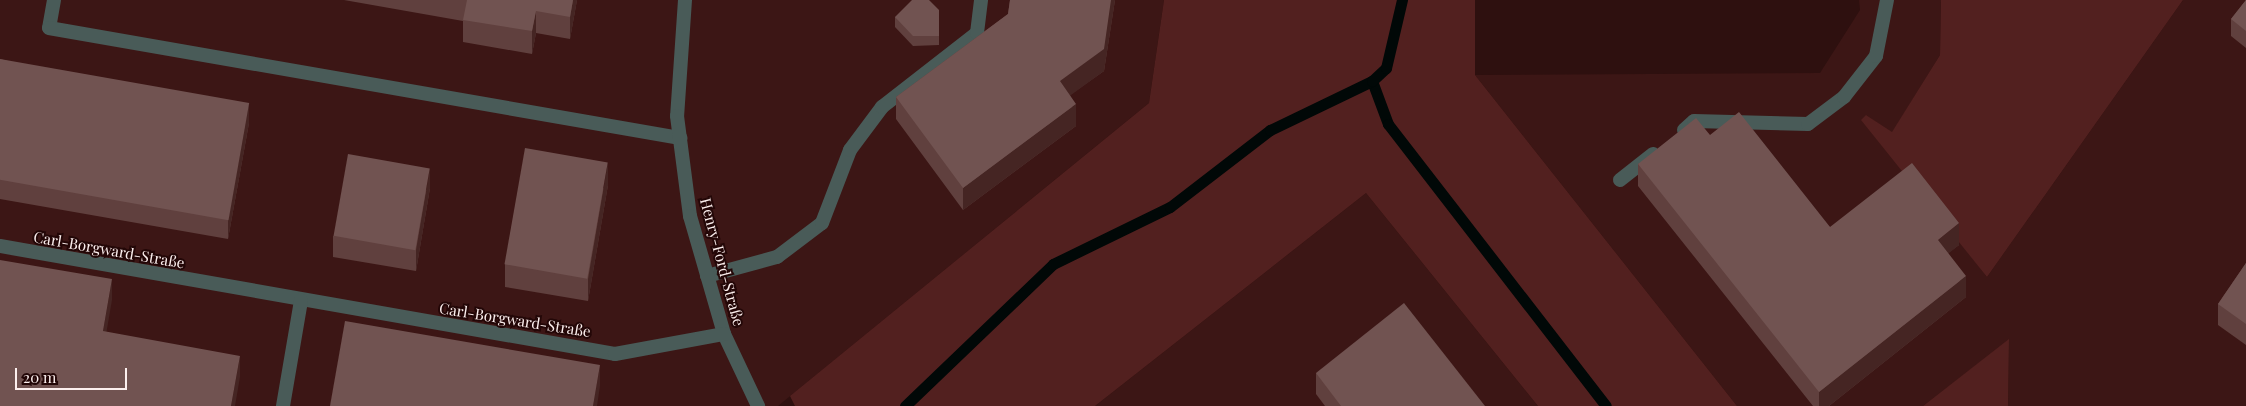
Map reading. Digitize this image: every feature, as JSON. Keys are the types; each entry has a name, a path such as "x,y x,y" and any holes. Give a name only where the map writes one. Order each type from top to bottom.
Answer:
{"street":[{"path":"54,0 49,28 680,138"},
{"name":"Henry-Ford-Straße","path":"685,0 677,116 690,216 724,334 758,406"},
{"path":"707,276 777,257 822,223 850,150 882,107 977,34 981,0"},
{"path":"1620,180 1694,121 1808,124 1844,97 1876,56 1887,0"},
{"name":"Carl-Borgward-Straße","path":"0,246 301,301 615,354 724,334"},
{"path":"283,406 301,301"}],"shaded area":[{"path":"0,0 1164,0 1149,103 778,406 0,406"},
{"path":"1164,0 1475,0 1475,75 1737,406 1538,406 1366,193 1095,406 795,406 790,396 1149,103"},
{"path":"1859,0 1941,0 1940,55 1892,133 1866,115 1987,277 2183,0 2246,0 2246,406 2008,406 2009,340 1923,406 1737,406 1475,75 1820,73 1860,10"},
{"path":"1941,0 2183,0 1987,277 1861,120 1866,115 1892,132 1940,55"},
{"path":"1366,193 1538,406 1095,406"},
{"path":"2009,339 2008,406 1923,406"}],"building":[{"path":"467,0 573,0 570,17 536,11 532,31 463,20"},
{"path":"912,0 929,0 939,10 939,36 913,36 895,17"},
{"path":"1010,0 1111,0 1104,49 1060,81 1076,104 963,188 896,97 1008,14"},
{"path":"2246,0 2246,31 2231,19"},
{"path":"0,59 249,103 228,220 0,180"},
{"path":"1739,112 1830,227 1912,163 1959,223 1938,240 1966,276 1819,392 1638,164 1696,118 1710,135"},
{"path":"525,148 608,163 587,279 505,264"},
{"path":"348,154 430,168 415,250 334,236"},
{"path":"0,260 112,279 103,331 240,356 231,406 0,406"},
{"path":"2246,263 2246,324 2218,304"},
{"path":"1404,303 1485,406 1341,406 1316,373"},
{"path":"345,321 600,365 593,406 330,406"}],"waterway":[{"path":"905,406 1053,264 1170,207 1270,130 1372,81 1386,68 1402,0"},
{"path":"1372,81 1388,124 1606,406"}]}
